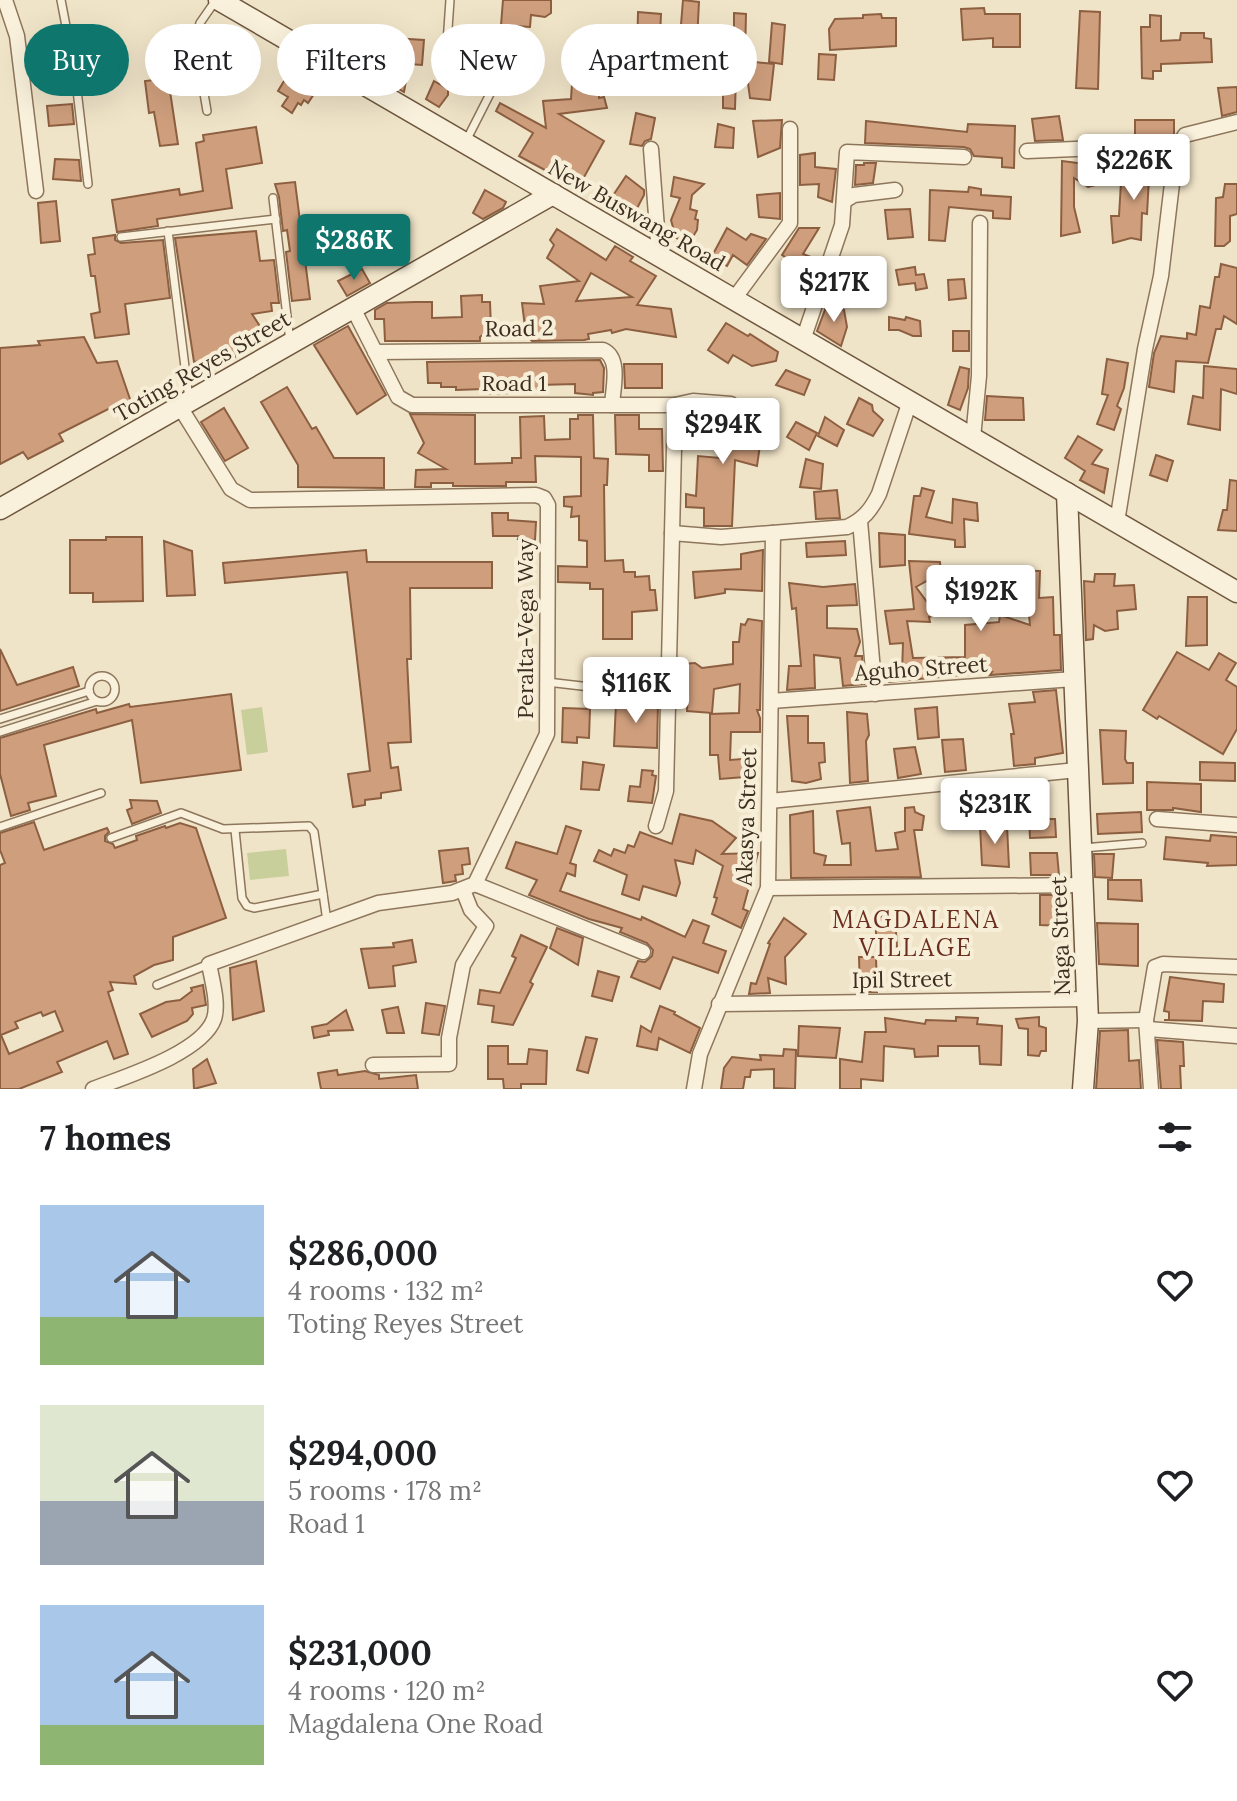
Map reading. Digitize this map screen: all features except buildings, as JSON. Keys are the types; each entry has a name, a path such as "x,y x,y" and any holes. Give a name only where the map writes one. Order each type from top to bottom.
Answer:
{"street":[{"path":"5,0 17,36 36,191"},
{"name":"New Buswang Road","path":"218,0 1237,592"},
{"path":"1117,522 1145,349 1161,276 1176,150 1185,135 1237,122"},
{"path":"734,299 790,223 790,129"},
{"path":"1027,151 1099,148 1176,150"},
{"path":"651,149 659,255"},
{"path":"803,340 842,225 847,152 964,157"},
{"path":"844,201 854,195 895,190"},
{"name":"Toting Reyes Street","path":"0,509 553,194"},
{"path":"973,438 979,376 980,223"},
{"name":"Road 1","path":"353,308 398,397 412,405 675,405 693,401 731,404"},
{"name":"Road 2","path":"375,352 603,350 614,359 612,405"},
{"path":"672,533 721,537 847,527 860,521 879,494 910,401"},
{"name":"Peralta-Vega Way","path":"184,404 231,489 250,500 536,495 544,498 548,505 547,734 469,887"},
{"path":"656,826 666,791 675,405"},
{"name":"Naga Street","path":"1067,493 1088,1021 1083,1089"},
{"path":"860,521 875,694"},
{"name":"Akasya Street","path":"694,1089 700,1054 768,888 773,533"},
{"name":"Aguho Street","path":"771,701 1074,679"},
{"path":"770,801 1077,770"},
{"path":"1157,819 1237,825"},
{"path":"768,888 1082,885"},
{"path":"373,1065 449,1064 449,1038 463,965 486,926 471,910 469,887"},
{"path":"93,1089 177,1055 207,1029 214,1021 216,1010 209,964 378,903 469,887 643,952"},
{"path":"1151,1089 1147,1024 1155,967 1163,964 1237,967"},
{"name":"Ipil Street","path":"719,1004 1086,999"},
{"path":"1088,1021 1147,1024 1237,1036"}],"lane":[{"path":"61,0 75,73 88,184"},
{"path":"207,111 195,41 200,23 218,0"},
{"path":"448,24 450,0"},
{"path":"465,143 489,96"},
{"path":"273,198 290,344"},
{"path":"121,237 276,219"},
{"path":"168,231 184,404"},
{"path":"0,732 97,701 107,701 113,696 114,688 111,681 104,677 96,678 90,684 89,691 97,701"},
{"path":"547,682 668,696"},
{"path":"0,719 89,691"},
{"path":"0,827 101,793"},
{"path":"111,838 181,813 223,829 309,826 314,832 327,921"},
{"path":"235,830 242,898 247,906 254,908 323,894"},
{"path":"1081,848 1142,843"},
{"path":"157,985 209,964"}],"green space":[{"path":"262,707 268,752 247,755 241,710"},
{"path":"286,849 289,876 250,880 247,853"}],"district":[{"name":"MAGDALENA VILLAGE","path":"916,934"}]}
